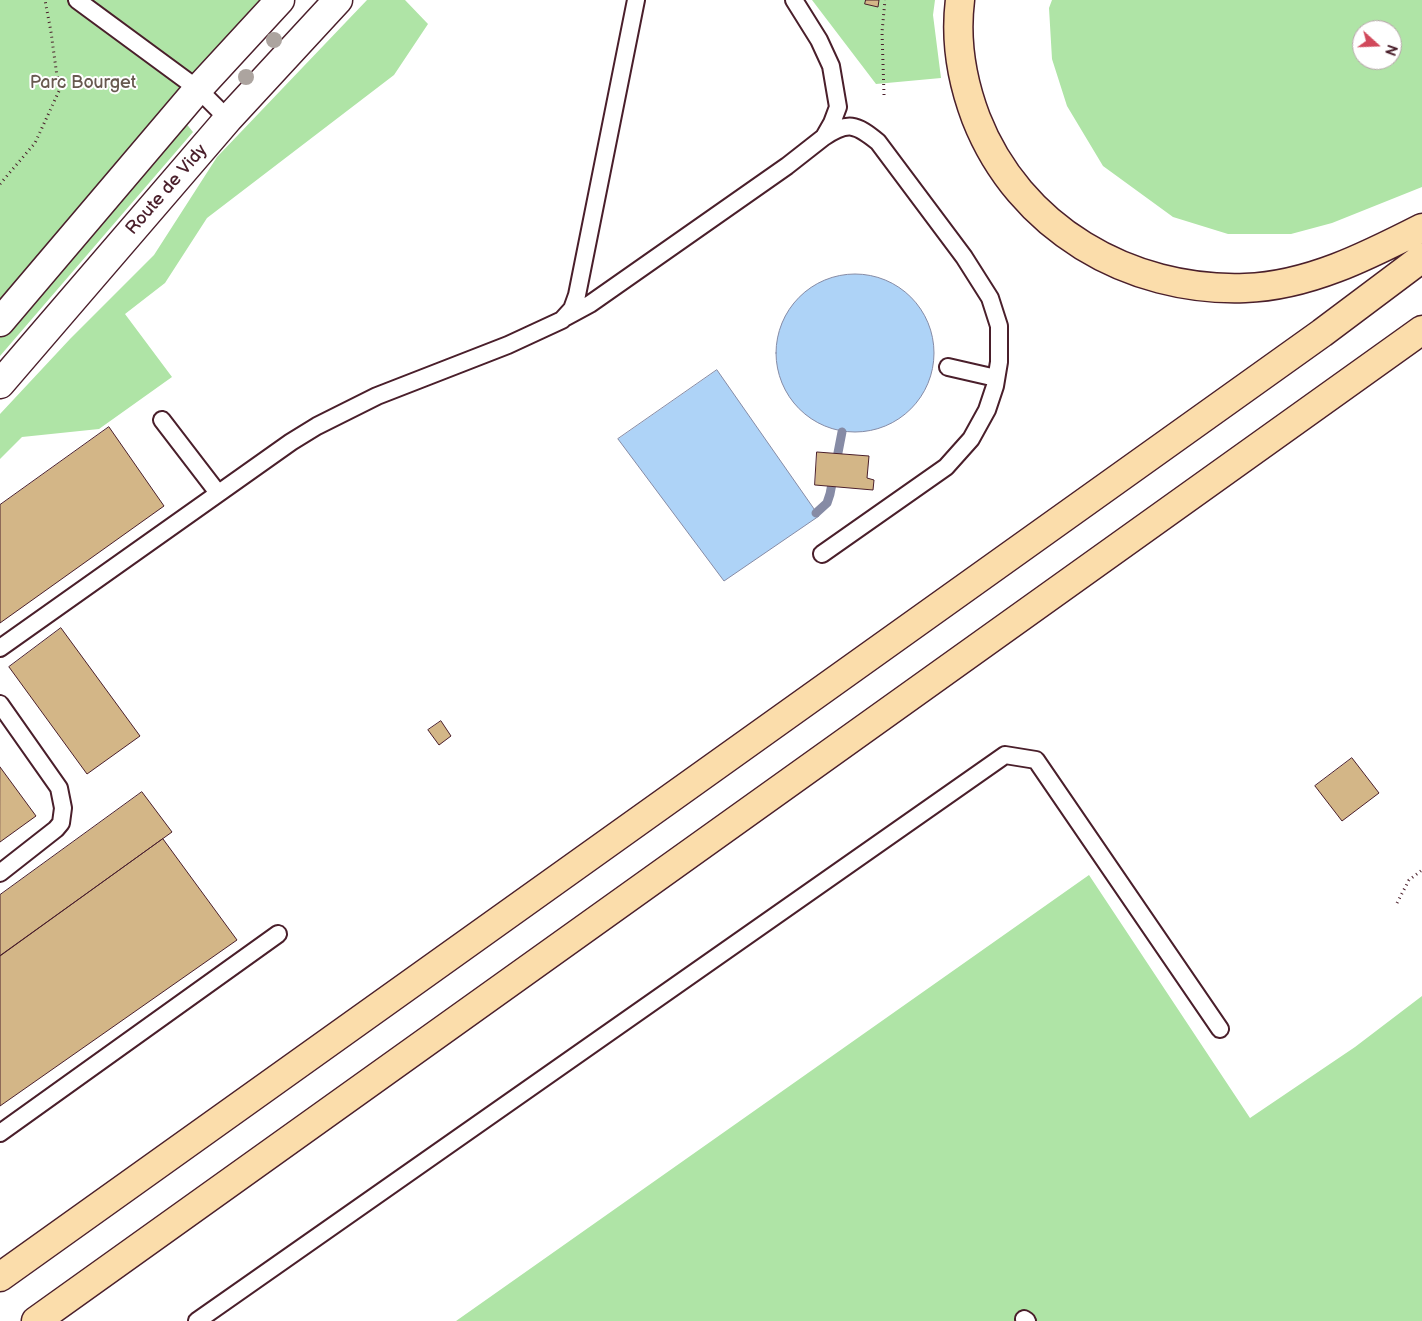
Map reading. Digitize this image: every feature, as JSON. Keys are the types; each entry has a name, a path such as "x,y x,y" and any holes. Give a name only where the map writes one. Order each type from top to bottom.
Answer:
{"highway":[{"path":"960,0 958,37 965,83 981,130 995,157 1021,194 1042,214 1068,237 1109,260 1139,273 1185,285 1246,288 1280,284 1325,272 1371,253 1422,228"},
{"path":"0,1277 1322,333 1422,258"},
{"path":"36,1321 1422,330"}],"street":[{"path":"0,322 198,89 280,0"},
{"name":"Route de Vidy","path":"0,384 228,119 338,0"}],"lane":[{"path":"78,0 198,89 228,119"},
{"path":"563,319 572,309 577,295 636,0"},
{"path":"794,0 819,40 831,66 838,107 824,137"},
{"path":"0,648 291,442 377,396 508,345 590,304 787,166 824,137 839,127 852,126 865,132 878,142 964,257 990,298 999,326 999,362 987,410 971,439 946,467 822,554"},
{"path":"948,367 996,378"},
{"path":"162,420 218,493"},
{"path":"0,704 58,788 63,808 61,823 56,829 0,873"},
{"path":"197,1321 1005,755 1036,760 1220,1029"},
{"path":"0,1133 278,934"}],"path":[{"path":"0,184 35,143 59,91 45,0"},
{"path":"884,95 882,32 885,0"},
{"path":"1397,903 1409,880 1422,870"}],"green space":[{"name":"Parc Bourget","path":"0,0 267,0 172,106 193,132 0,356"},
{"path":"367,0 405,0 428,24 394,75 207,218 165,283 125,314 172,377 99,429 22,437 0,459 0,414 70,339 154,255 217,157"},
{"path":"812,0 935,0 933,15 941,78 876,84"},
{"path":"1052,0 1422,0 1422,187 1332,223 1291,234 1228,234 1173,217 1103,166 1067,106 1052,59 1049,8"},
{"path":"1089,875 1250,1118 1355,1047 1422,996 1422,1321 456,1321"}],"water":[{"path":"863,274 878,277 892,283 911,297 921,309 931,330 934,353 931,376 921,397 911,409 899,419 878,429 863,432 847,432 832,429 811,419 789,397 777,368 776,345 779,330 789,309 811,287 840,275"},
{"path":"717,370 819,516 724,581 618,439"}],"building":[{"path":"866,0 879,0 878,7 865,4"},
{"path":"109,427 164,506 0,623 0,505"},
{"path":"817,452 869,456 867,478 874,480 873,490 815,485"},
{"path":"61,628 140,736 87,774 9,667"},
{"path":"441,721 451,736 439,745 428,730"},
{"path":"1352,758 1379,793 1342,821 1315,786"},
{"path":"0,767 36,816 0,842"},
{"path":"142,792 172,832 0,956 0,895"},
{"path":"163,839 237,940 0,1106 0,956"}],"waterway":[{"path":"816,513 827,503 830,494 842,432"}]}
